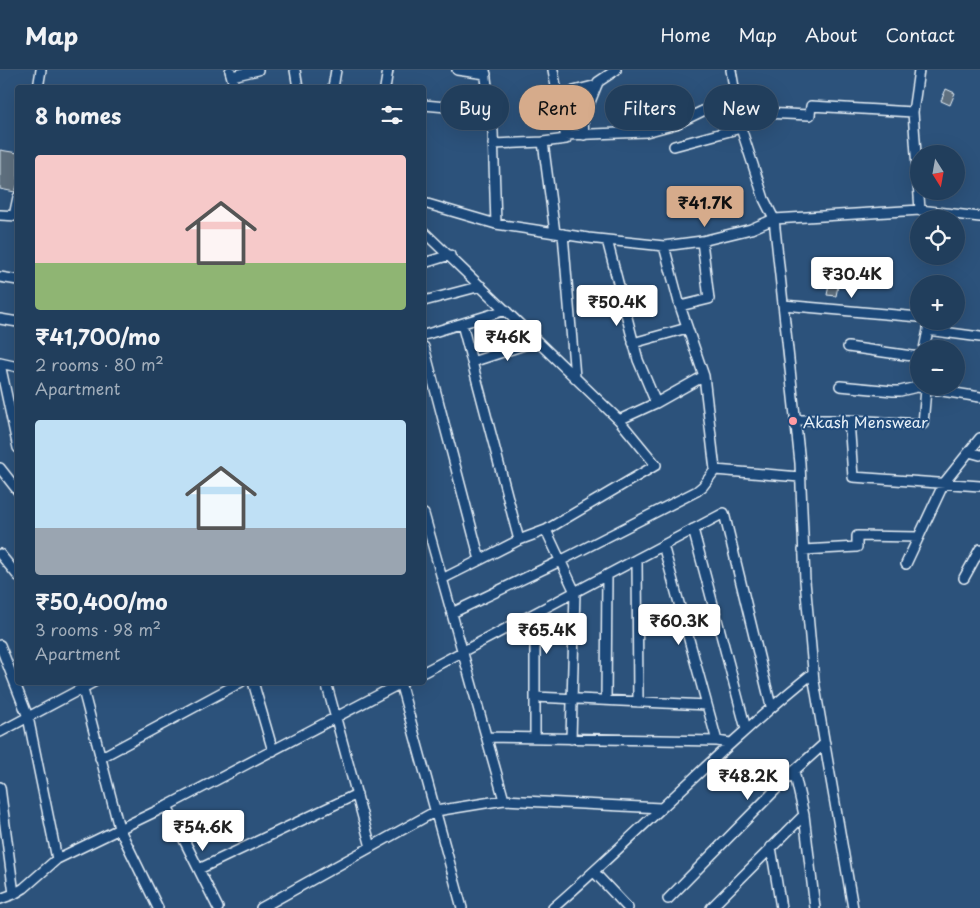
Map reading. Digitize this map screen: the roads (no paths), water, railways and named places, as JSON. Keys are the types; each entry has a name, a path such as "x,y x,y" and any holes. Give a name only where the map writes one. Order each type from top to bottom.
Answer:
{"street":[{"path":"38,85 41,70"},
{"path":"231,73 258,70"},
{"path":"295,70 298,85"},
{"path":"334,85 336,70"},
{"path":"386,85 388,70"},
{"path":"457,70 486,72 487,85"},
{"path":"553,70 556,85"},
{"path":"584,134 582,107 588,107 598,82 616,70"},
{"path":"731,70 734,85"},
{"path":"918,70 913,112 920,210"},
{"path":"426,105 441,107"},
{"path":"778,114 810,115 811,106 913,112"},
{"path":"565,135 646,132 676,124 704,110"},
{"path":"492,130 496,224"},
{"path":"493,144 566,139 564,130"},
{"path":"674,146 734,130"},
{"path":"742,130 764,199 774,219 800,477 803,550 813,673 853,908"},
{"path":"543,142 559,234 575,377"},
{"path":"426,204 496,224 559,234 664,246 702,241 751,229 774,219 910,211"},
{"path":"0,215 15,216"},
{"path":"965,215 980,217"},
{"path":"426,234 619,420 656,465 546,530 519,540 442,579"},
{"path":"607,240 638,360 656,403"},
{"path":"680,306 709,299 702,241"},
{"path":"452,613 560,561 699,489 715,470 704,376 680,306 664,246"},
{"path":"426,262 450,256"},
{"path":"0,277 15,280"},
{"path":"426,300 481,286"},
{"path":"783,305 910,316"},
{"path":"426,334 506,310"},
{"path":"0,319 15,322"},
{"path":"462,324 519,540"},
{"path":"633,343 687,328"},
{"path":"947,330 980,337"},
{"path":"472,362 538,341"},
{"path":"848,347 910,356"},
{"path":"426,355 480,560"},
{"path":"15,366 0,363 15,434"},
{"path":"619,420 656,403 704,376"},
{"path":"840,386 900,392 910,390"},
{"path":"795,420 849,420 923,424 921,395"},
{"path":"965,395 980,397"},
{"path":"849,420 853,476 980,486"},
{"path":"906,564 944,483 980,438"},
{"path":"968,452 980,455"},
{"path":"0,468 15,487"},
{"path":"715,470 800,477"},
{"path":"426,671 724,513 771,706"},
{"path":"426,521 504,800"},
{"path":"693,529 746,729"},
{"path":"546,530 575,592 571,739"},
{"path":"803,550 857,547 857,536 919,537"},
{"path":"663,545 717,741"},
{"path":"964,578 980,549"},
{"path":"0,554 15,572"},
{"path":"637,559 638,702"},
{"path":"606,700 607,575"},
{"path":"535,613 535,738"},
{"path":"0,645 15,684"},
{"path":"553,908 594,872 730,743 771,706 813,673"},
{"path":"16,685 28,717 57,859"},
{"path":"0,732 82,685 119,828 158,908"},
{"path":"100,758 235,685"},
{"path":"254,685 273,751"},
{"path":"327,685 371,847"},
{"path":"0,899 24,888 57,859 167,806 397,685"},
{"path":"402,685 462,908"},
{"path":"535,697 707,705"},
{"path":"487,737 717,741 730,743"},
{"path":"668,899 794,771 825,743"},
{"path":"794,771 804,816 814,908"},
{"path":"0,787 4,849 14,894"},
{"path":"199,869 357,794"},
{"path":"261,908 436,811 504,800 661,808"},
{"path":"167,806 218,908"},
{"path":"711,908 804,816"},
{"path":"771,847 781,908"},
{"path":"594,872 628,908"}],"place":[{"name":"Akash Menswear","path":"793,421"}]}
